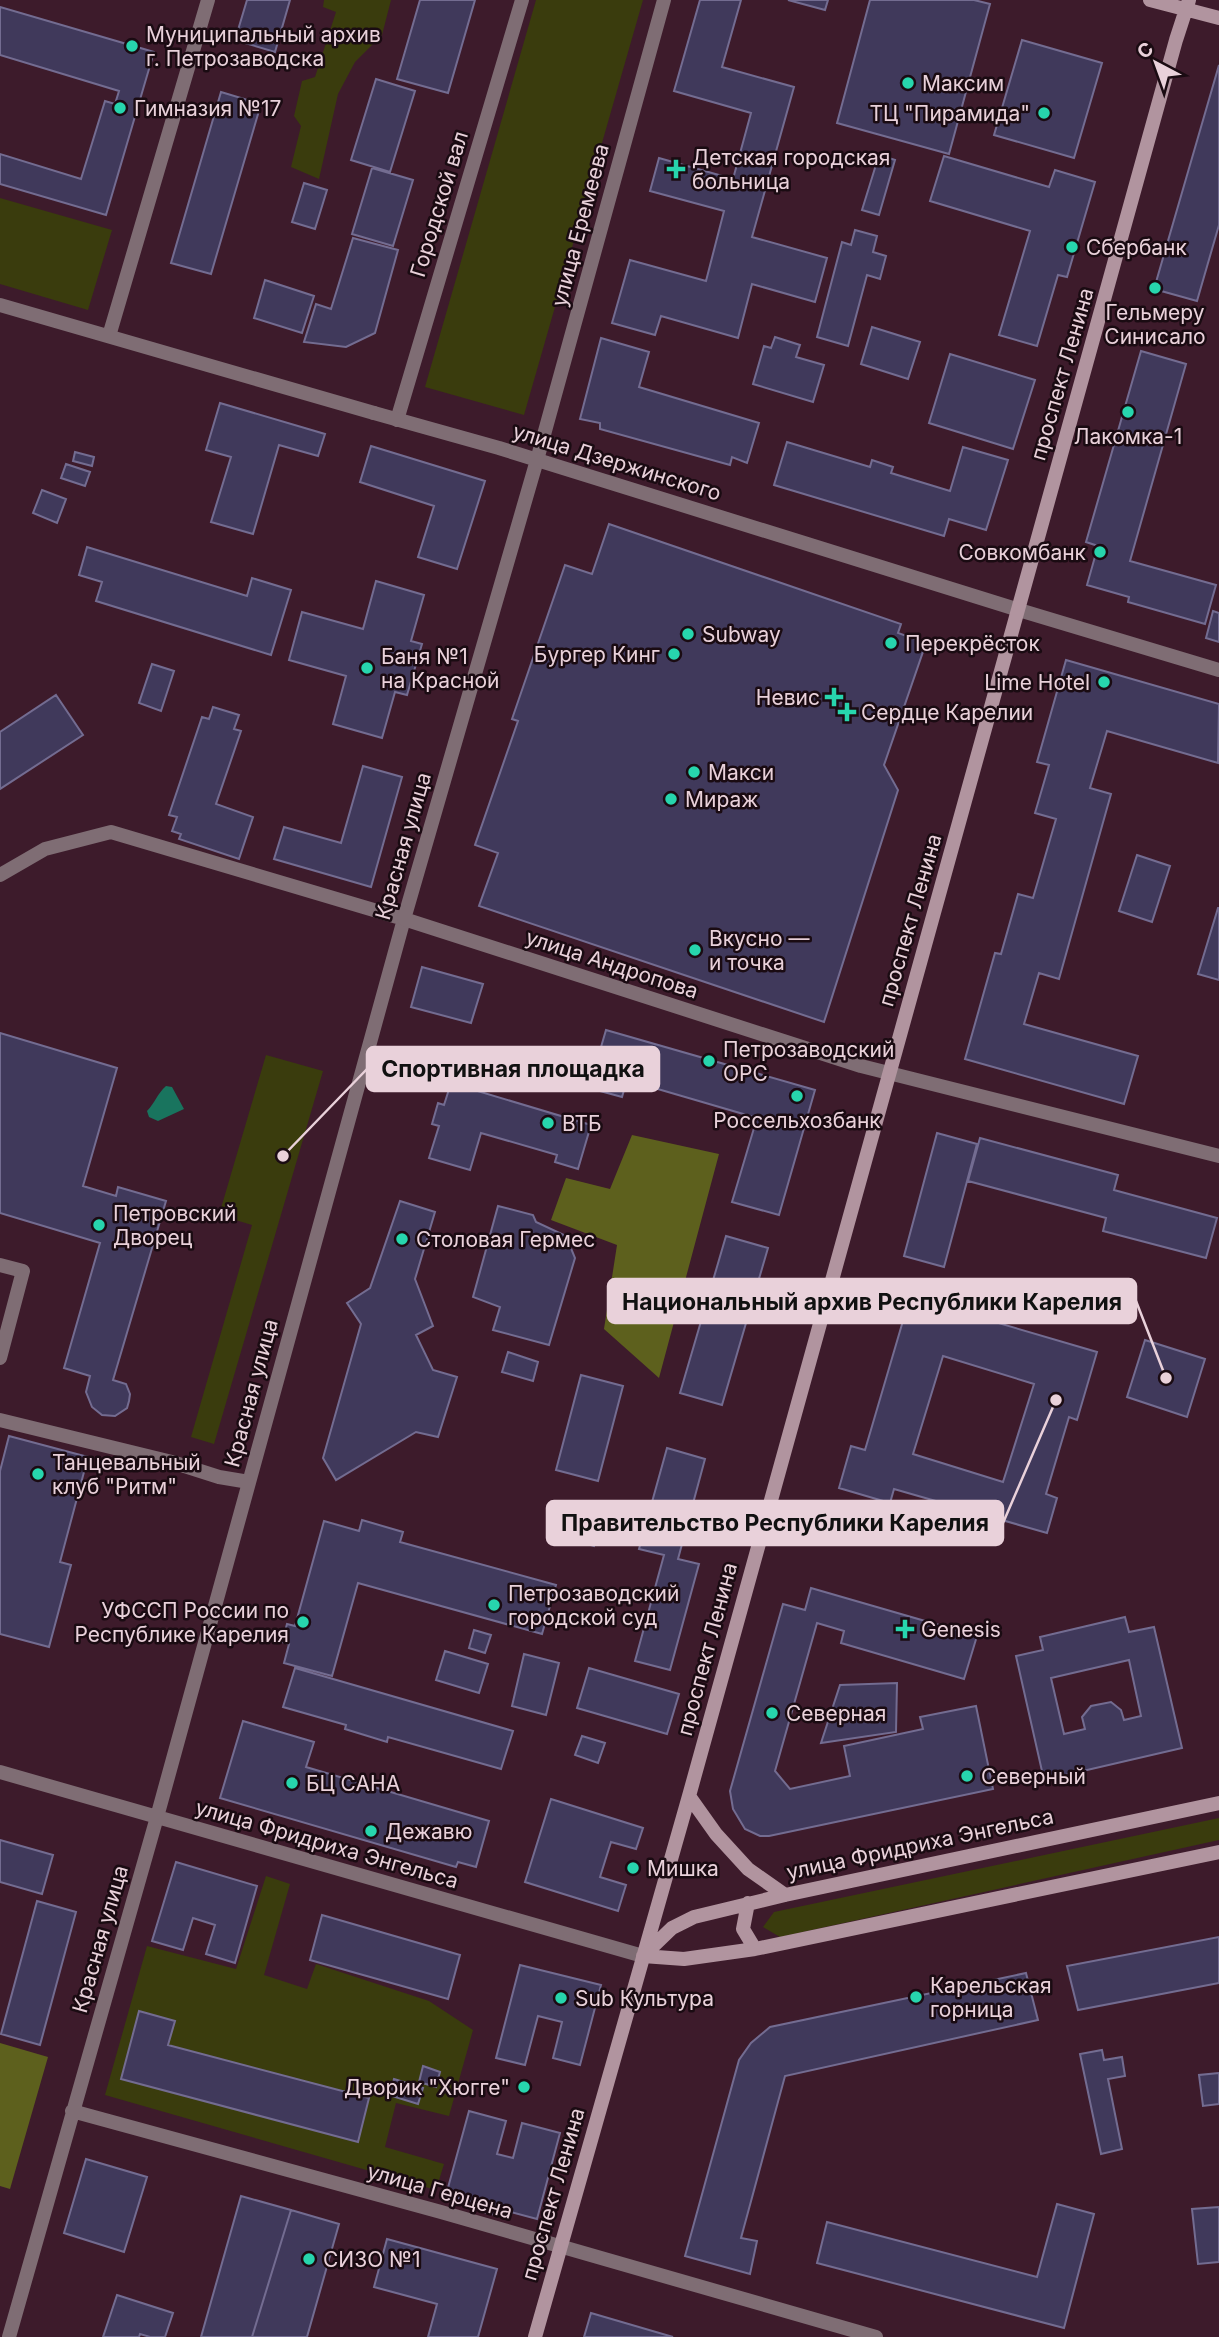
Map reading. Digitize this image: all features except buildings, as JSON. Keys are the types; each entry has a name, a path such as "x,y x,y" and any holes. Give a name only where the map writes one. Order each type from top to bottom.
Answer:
{"main road":[{"path":"1150,0 1188,5 1219,18"},
{"name":"проспект Ленина","path":"535,2337 689,1796 1176,40 1188,5"},
{"path":"689,1796 716,1834 748,1869 785,1895"},
{"name":"улица Фридриха Энгельса","path":"643,1956 671,1928 694,1917 748,1903 1219,1802"},
{"name":"улица Фридриха Энгельса","path":"643,1956 684,1959 755,1948 1219,1852"},
{"path":"748,1903 743,1929 755,1948"}],"street":[{"path":"108,336 208,0"},
{"name":"Городской вал","path":"397,420 522,0"},
{"name":"улица Еремеева","path":"537,460 664,0"},
{"name":"улица Дзержинского","path":"1,307 499,447 1018,610 1219,670"},
{"name":"Красная улица","path":"9,2337 157,1817 404,919 537,460"},
{"name":"улица Андропова","path":"0,875 45,849 111,832 404,919 888,1074 1219,1156"},
{"path":"0,1265 23,1271 0,1358"},
{"path":"0,1420 172,1462 219,1477 248,1482"},
{"name":"улица Фридриха Энгельса","path":"0,1772 643,1956"},
{"name":"улица Герцена","path":"72,2111 769,2304 876,2337"}],"shaded area":[{"path":"324,0 391,0 382,35 355,62 338,94 319,179 291,167 301,126 294,116 302,81 315,77 336,12 323,7"},
{"path":"536,0 643,0 524,415 425,387"},
{"path":"0,198 112,230 88,310 0,284"},
{"path":"266,1055 323,1071 214,1444 191,1437 252,1225 219,1215"},
{"path":"166,1086 172,1087 184,1109 158,1121 149,1117 147,1111"},
{"path":"632,1135 719,1154 659,1378 604,1329 617,1245 551,1220 566,1178 610,1189"},
{"path":"1219,1818 1219,1840 780,1937 763,1927 774,1912"},
{"path":"266,1876 290,1884 264,1975 307,1989 316,1964 429,2001 473,2030 449,2116 396,2103 385,2147 444,2164 436,2190 105,2095 147,1946 236,1969"},
{"path":"0,2043 48,2057 10,2189 0,2186"}],"place":[{"name":"Муниципальный архив г. Петрозаводска","path":"132,46"},
{"name":"Максим","path":"908,83"},
{"name":"Гимназия №17","path":"120,108"},
{"name":"ТЦ \"Пирамида\"","path":"1044,113"},
{"name":"Детская городская больница","path":"676,169"},
{"name":"Сбербанк","path":"1072,247"},
{"name":"Гельмеру Синисало","path":"1155,288"},
{"name":"Лакомка-1","path":"1128,412"},
{"name":"Совкомбанк","path":"1100,552"},
{"name":"Subway","path":"688,634"},
{"name":"Перекрёсток","path":"891,643"},
{"name":"Бургер Кинг","path":"674,654"},
{"name":"Баня №1 на Красной","path":"367,668"},
{"name":"Lime Hotel","path":"1104,682"},
{"name":"Невис","path":"834,697"},
{"name":"Сердце Карелии","path":"847,712"},
{"name":"Макси","path":"694,772"},
{"name":"Мираж","path":"671,799"},
{"name":"Вкусно — и точка","path":"695,950"},
{"name":"Петрозаводский ОРС","path":"709,1061"},
{"name":"Россельхозбанк","path":"797,1096"},
{"name":"ВТБ","path":"548,1123"},
{"name":"Спортивная площадка","path":"283,1156"},
{"name":"Петровский Дворец","path":"99,1225"},
{"name":"Столовая Гермес","path":"402,1239"},
{"name":"Национальный архив Республики Карелия","path":"1166,1378"},
{"name":"Правительство Республики Карелия","path":"1056,1400"},
{"name":"Танцевальный клуб \"Ритм\"","path":"38,1474"},
{"name":"Петрозаводский городской суд","path":"494,1605"},
{"name":"УФССП России по Республике Карелия","path":"303,1622"},
{"name":"Genesis","path":"905,1629"},
{"name":"Северная","path":"772,1713"},
{"name":"Северный","path":"967,1776"},
{"name":"БЦ САНА","path":"292,1783"},
{"name":"Дежавю","path":"371,1831"},
{"name":"Мишка","path":"633,1868"},
{"name":"Карельская горница","path":"916,1997"},
{"name":"Sub Культура","path":"561,1998"},
{"name":"Дворик \"Хюгге\"","path":"524,2087"},
{"name":"СИЗО №1","path":"309,2259"}]}
